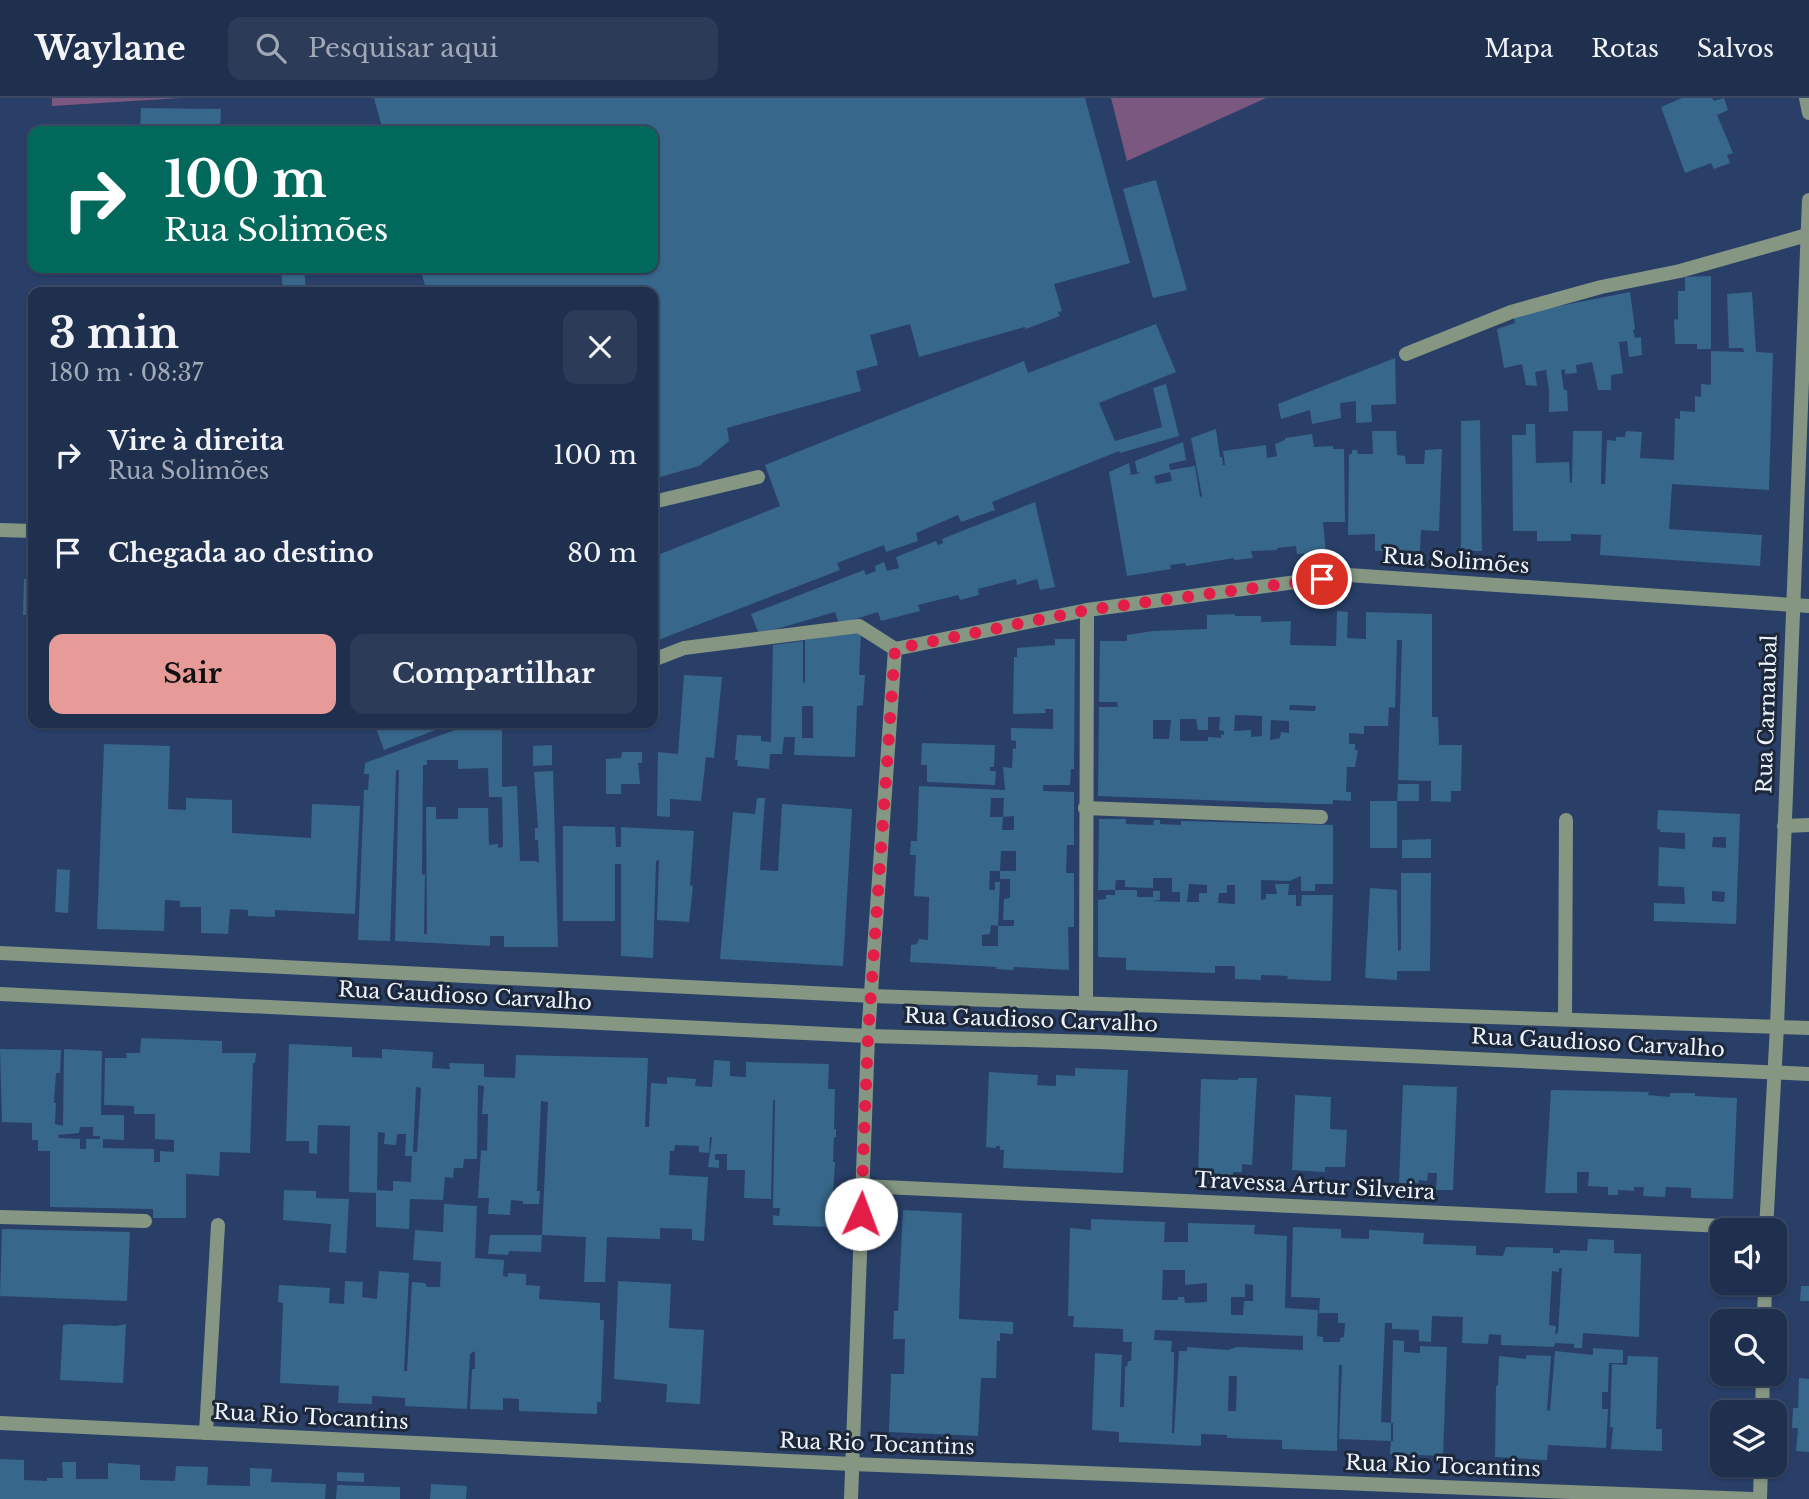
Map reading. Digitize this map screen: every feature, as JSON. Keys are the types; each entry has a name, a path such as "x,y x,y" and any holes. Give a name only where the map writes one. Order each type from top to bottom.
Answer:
{"street":[{"path":"1805,98 1809,113"},
{"name":"Rua Carnaubal","path":"1767,1218 1809,200"},
{"path":"1406,354 1511,312 1601,287 1680,271 1807,235"},
{"path":"658,501 758,477"},
{"path":"0,530 28,531"},
{"name":"Rua Solimões","path":"895,649 1087,610 1348,575 1809,606"},
{"path":"1086,1003 1087,610"},
{"path":"658,658 684,648 859,626 895,649 868,1036 851,1499"},
{"path":"1085,808 1321,817"},
{"path":"1565,1019 1566,820"},
{"path":"1784,826 1809,825"},
{"name":"Rua Gaudioso Carvalho","path":"0,953 872,996 1809,1028"},
{"name":"Rua Gaudioso Carvalho","path":"0,994 868,1036 1098,1042 1809,1074"},
{"name":"Travessa Artur Silveira","path":"862,1186 1710,1226"},
{"path":"0,1217 145,1221"},
{"path":"206,1433 218,1225"},
{"name":"Rua Rio Tocantins","path":"0,1423 852,1464 1752,1499"},
{"path":"1760,1499 1761,1477"}],"shaded area":[{"path":"52,98 181,98 52,106"},
{"path":"1111,98 1266,98 1127,161"}],"building":[{"path":"374,98 1085,98 1130,263 1054,284 1062,311 1058,312 1060,316 1026,329 1025,327 919,357 910,324 870,335 878,365 856,371 861,391 727,428 729,441 699,466 658,478 658,287 425,287 421,273 658,273 658,126 382,126"},
{"path":"1682,98 1712,98 1714,101 1724,98 1728,110 1717,115 1733,153 1727,155 1730,163 1714,169 1711,163 1685,173 1661,107"},
{"path":"141,108 221,109 220,126 140,126"},
{"path":"1156,180 1187,290 1153,298 1123,189"},
{"path":"281,273 304,273 306,287 283,287"},
{"path":"1711,276 1711,349 1697,349 1697,344 1675,344 1674,319 1678,320 1678,291 1685,291 1685,277"},
{"path":"1630,292 1633,330 1635,338 1641,337 1642,355 1629,357 1627,341 1619,342 1623,373 1611,375 1611,390 1598,390 1592,362 1576,365 1577,373 1565,374 1565,369 1561,370 1564,390 1567,390 1568,411 1549,412 1546,370 1535,372 1537,386 1526,385 1522,364 1504,368 1497,329 1515,323 1513,313 1553,303 1554,307"},
{"path":"1752,292 1756,352 1773,353 1769,490 1672,484 1669,529 1762,535 1760,566 1600,555 1601,535 1571,534 1571,541 1537,541 1537,531 1513,531 1512,435 1526,435 1526,424 1535,424 1536,463 1569,462 1570,483 1573,431 1602,431 1601,484 1605,484 1607,440 1616,441 1616,437 1625,437 1626,431 1642,432 1640,458 1674,460 1675,418 1680,419 1680,411 1695,412 1695,396 1701,397 1701,384 1711,385 1711,351 1744,352 1743,348 1729,348 1727,294"},
{"path":"1156,324 1176,372 1099,403 1115,441 1162,427 1153,388 1166,384 1179,436 1120,453 1119,451 992,502 995,510 961,522 958,515 916,533 918,541 886,552 884,545 837,563 840,570 658,640 658,555 780,506 765,465 1024,361 1028,373"},
{"path":"1395,358 1396,404 1371,405 1372,422 1356,423 1356,401 1340,403 1341,418 1312,424 1310,410 1281,419 1278,404"},
{"path":"1480,420 1482,551 1461,551 1461,421"},
{"path":"1216,429 1223,465 1223,451 1266,445 1267,458 1277,456 1275,444 1285,438 1312,434 1314,447 1333,446 1333,449 1344,449 1345,522 1323,522 1326,553 1297,554 1296,546 1251,551 1253,558 1234,558 1186,566 1185,563 1170,565 1171,569 1127,576 1109,472 1129,463 1131,475 1141,473 1137,472 1135,461 1183,442 1186,460 1169,464 1170,470 1195,466 1200,497 1202,496 1191,438","holes":["1170,472 1172,481 1156,484 1154,476"]},
{"path":"1372,431 1396,431 1397,455 1405,456 1406,464 1424,464 1425,450 1442,449 1439,531 1421,530 1420,551 1375,551 1375,534 1348,535 1349,454 1352,454 1352,450 1357,450 1358,454 1373,454"},
{"path":"1035,502 1055,587 1040,590 1037,579 1017,585 1016,579 978,589 979,595 960,600 958,595 918,605 920,611 881,621 878,612 839,624 835,612 759,634 751,614 864,570 866,575 876,571 875,566 884,562 887,571 899,568 896,557 936,541 938,545 943,543 942,539"},
{"path":"24,579 28,579 28,615 23,615"},
{"path":"1337,611 1348,612 1347,638 1366,639 1366,612 1432,614 1432,717 1438,717 1439,745 1462,745 1461,791 1451,791 1451,802 1431,801 1431,781 1398,780 1402,640 1397,640 1395,708 1389,707 1388,726 1364,726 1364,734 1349,733 1349,744 1355,744 1355,750 1358,750 1355,767 1347,767 1346,792 1351,792 1351,801 1333,800 1333,804 1315,804 1098,796 1099,707 1118,707 1117,702 1099,702 1100,641 1127,641 1127,635 1153,631 1207,629 1207,615 1235,614 1261,616 1261,622 1291,621 1290,645 1336,646","holes":["1290,705 1316,706 1315,711 1289,710","1235,715 1262,716 1262,736 1251,737 1251,730 1234,731","1208,717 1220,717 1219,730 1224,731 1221,738 1180,741 1180,719 1196,719 1198,730 1208,730","1153,720 1171,720 1169,739 1153,739","1271,720 1289,721 1289,733 1281,732 1280,738 1270,740"]},
{"path":"861,632 859,675 865,675 863,705 857,706 855,757 794,755 795,737 784,737 782,754 770,754 769,769 737,766 737,735 761,736 761,741 771,742 773,645 803,641 805,683 805,640","holes":["802,706 813,706 813,738 802,738"]},
{"path":"1055,639 1075,639 1074,769 1071,769 1070,785 1043,785 1043,791 1074,792 1074,845 1067,845 1066,873 1074,873 1074,927 1068,927 1069,970 1014,967 1013,970 910,962 911,945 917,944 919,939 928,940 929,897 914,896 916,855 910,855 911,841 917,841 919,786 1005,790 1003,767 1012,768 1013,748 1016,749 1016,741 1011,740 1011,728 1053,729 1053,709 1045,709 1046,713 1013,714 1014,657 1017,657 1017,648 1055,645","holes":["991,798 1004,798 1003,817 990,817","1014,816 1014,830 1002,830 1003,817","1001,851 1016,851 1016,871 1000,871","990,871 1000,871 1000,879 1010,879 1010,898 1004,899 1003,920 1014,920 1014,926 998,926 1000,882 995,882 995,890 989,890","991,925 998,926 998,946 982,946 982,935 990,934"]},
{"path":"684,675 722,677 714,758 706,757 701,801 670,799 670,817 657,816 658,752 678,754"},
{"path":"376,728 440,728 384,750"},
{"path":"460,728 502,728 502,787 517,786 520,861 539,863 538,840 535,840 535,828 538,828 534,772 553,771 558,947 504,947 504,936 490,936 490,946 395,941 399,770 396,770 390,941 358,940 364,790 368,790 369,774 364,774 365,763","holes":["427,760 458,760 458,769 488,768 489,797 502,797 503,847 498,848 498,844 489,845 488,808 458,808 458,819 436,819 436,807 426,807 427,934 424,934 423,765 427,765"]},
{"path":"922,743 995,745 994,767 990,767 990,771 996,771 995,785 927,782 927,765 921,765"},
{"path":"104,744 170,746 168,809 186,810 186,798 232,800 232,833 311,838 312,804 360,806 355,914 275,910 275,917 248,916 248,910 230,909 228,934 201,933 201,907 180,907 180,901 165,900 164,931 97,929"},
{"path":"552,745 552,765 533,766 533,746"},
{"path":"622,752 642,752 642,763 638,763 640,784 621,784 621,794 606,794 606,759 621,758"},
{"path":"1398,784 1419,784 1419,801 1397,801"},
{"path":"757,798 765,798 760,870 778,871 782,804 852,809 843,966 720,959 733,812 755,814"},
{"path":"1370,801 1397,801 1397,848 1370,848"},
{"path":"1658,810 1740,814 1736,924 1654,921 1654,903 1685,904 1684,887 1658,886 1659,847 1685,849 1685,833 1660,832 1661,830 1657,829","holes":["1713,837 1726,837 1726,848 1712,847","1712,891 1725,892 1724,902 1712,901"]},
{"path":"1099,819 1126,819 1126,824 1153,825 1154,820 1160,820 1160,824 1181,825 1181,821 1333,825 1333,884 1315,884 1315,891 1301,891 1301,876 1289,881 1261,880 1261,900 1266,899 1266,894 1277,894 1275,884 1289,884 1288,895 1296,895 1296,906 1301,906 1302,895 1333,895 1331,981 1261,975 1261,980 1235,979 1235,966 1215,966 1215,973 1126,970 1126,958 1098,957 1098,900 1106,899 1106,895 1115,895 1115,890 1098,890","holes":["1153,878 1172,878 1172,892 1180,892 1180,902 1152,901 1160,900 1160,891 1153,891 1153,897 1137,897 1137,890 1115,890 1116,880 1125,880 1125,887 1153,888","1189,884 1207,885 1207,893 1199,893 1199,902 1187,902","1227,885 1235,885 1235,904 1218,903 1219,893 1227,893"]},
{"path":"563,826 615,827 616,847 621,847 621,827 694,831 689,922 657,920 659,860 656,861 653,958 621,956 621,864 615,864 615,921 563,921"},
{"path":"1431,839 1431,858 1402,858 1402,840"},
{"path":"57,869 70,870 68,913 55,912"},
{"path":"1401,873 1431,873 1430,971 1397,971 1397,980 1365,978 1370,888 1397,890 1398,951 1401,950"},
{"path":"141,1038 222,1041 222,1053 256,1053 253,1063 250,1153 220,1152 219,1176 186,1174 186,1218 153,1218 153,1209 50,1207 50,1151 38,1151 38,1140 32,1140 32,1123 2,1122 0,1049 61,1050 54,1103 55,1124 63,1126 64,1049 102,1051 101,1115 124,1115 124,1140 103,1139 103,1148 154,1149 154,1162 160,1162 160,1151 174,1152 174,1140 155,1139 155,1114 134,1114 134,1106 104,1105 105,1058 127,1058 126,1053 140,1053","holes":["80,1127 93,1127 93,1136 100,1136 100,1139 86,1139 86,1149 80,1149 80,1139 59,1138 58,1135 79,1133"]},
{"path":"289,1044 352,1047 352,1057 382,1058 382,1049 433,1052 432,1068 450,1069 449,1063 484,1064 484,1077 515,1078 516,1055 648,1058 645,1127 649,1127 651,1083 667,1084 667,1077 696,1079 695,1086 712,1087 714,1060 730,1061 730,1076 746,1077 746,1062 829,1064 828,1089 835,1089 836,1129 831,1227 773,1225 773,1215 779,1216 780,1208 773,1208 775,1100 771,1199 744,1198 745,1170 727,1170 727,1154 715,1154 715,1160 719,1160 719,1168 708,1167 712,1137 709,1153 699,1152 699,1146 675,1145 674,1151 670,1151 669,1175 708,1177 704,1241 692,1240 692,1229 660,1228 660,1239 607,1237 605,1282 584,1282 586,1237 542,1235 548,1102 541,1101 537,1191 540,1191 539,1204 523,1204 523,1201 511,1200 510,1215 488,1214 489,1198 478,1198 481,1150 487,1151 488,1114 482,1114 484,1086 478,1085 477,1159 464,1159 463,1168 454,1168 453,1178 445,1177 443,1200 410,1199 409,1229 376,1227 376,1193 349,1192 350,1126 318,1125 317,1154 309,1153 309,1141 286,1141","holes":["416,1087 421,1088 417,1152 413,1152","378,1132 385,1133 384,1144 396,1145 397,1134 406,1134 405,1156 412,1156 411,1182 393,1181 393,1191 377,1190"]},
{"path":"1075,1068 1128,1070 1123,1173 1003,1168 1004,1150 1000,1150 1000,1146 986,1147 989,1072 1038,1075 1037,1085 1056,1086 1056,1075 1075,1076"},
{"path":"1257,1078 1252,1165 1242,1164 1242,1172 1233,1172 1233,1180 1198,1176 1201,1079"},
{"path":"1403,1085 1457,1087 1453,1190 1436,1190 1437,1173 1428,1173 1427,1181 1399,1183"},
{"path":"1551,1090 1649,1092 1648,1095 1670,1097 1670,1093 1695,1093 1695,1096 1737,1098 1733,1199 1691,1198 1691,1188 1666,1187 1665,1197 1643,1196 1644,1187 1634,1187 1634,1191 1618,1190 1618,1195 1608,1195 1608,1187 1588,1186 1589,1172 1577,1172 1577,1193 1545,1193"},
{"path":"1295,1095 1331,1097 1330,1129 1347,1130 1345,1167 1325,1167 1325,1172 1292,1170"},
{"path":"284,1190 316,1191 316,1198 349,1199 346,1253 329,1252 331,1224 283,1220"},
{"path":"444,1204 477,1206 475,1258 504,1260 503,1276 508,1277 508,1273 526,1274 526,1285 540,1286 539,1299 600,1303 600,1320 604,1320 601,1402 597,1402 597,1414 519,1411 519,1399 503,1398 503,1410 470,1409 475,1351 470,1354 467,1409 405,1406 405,1398 372,1396 372,1404 338,1403 339,1386 280,1383 283,1303 278,1302 279,1285 330,1288 329,1303 344,1304 345,1281 363,1282 362,1297 377,1299 379,1271 409,1273 404,1371 407,1371 412,1282 425,1283 427,1287 440,1287 441,1262 413,1260 415,1230 443,1232"},
{"path":"903,1210 962,1213 959,1319 1013,1322 1013,1334 1000,1333 1000,1341 997,1341 996,1378 981,1378 978,1436 889,1432 891,1374 904,1374 905,1339 893,1339 894,1311 898,1311"},
{"path":"1091,1219 1165,1222 1164,1242 1188,1242 1188,1223 1255,1225 1254,1234 1287,1236 1285,1308 1318,1310 1317,1336 1323,1337 1323,1342 1340,1342 1340,1338 1344,1337 1345,1323 1338,1323 1338,1313 1319,1313 1320,1298 1291,1297 1293,1227 1341,1229 1341,1238 1369,1239 1369,1230 1424,1233 1423,1244 1476,1246 1476,1255 1503,1256 1506,1247 1553,1248 1553,1253 1560,1253 1560,1250 1587,1251 1588,1239 1614,1240 1614,1253 1641,1254 1639,1337 1583,1333 1582,1348 1574,1348 1574,1344 1555,1343 1554,1347 1501,1345 1501,1335 1489,1334 1488,1344 1462,1343 1463,1317 1432,1316 1431,1342 1419,1341 1419,1330 1392,1329 1392,1323 1385,1323 1381,1422 1391,1423 1391,1441 1339,1439 1342,1365 1339,1365 1337,1451 1282,1449 1282,1440 1227,1438 1227,1435 1201,1434 1201,1446 1119,1442 1119,1432 1092,1430 1095,1353 1122,1355 1120,1407 1124,1407 1125,1366 1131,1361 1132,1342 1123,1342 1123,1329 1073,1327 1074,1316 1068,1316 1070,1228 1091,1230","holes":["1559,1268 1562,1268 1558,1333 1555,1334 1556,1326 1549,1325 1552,1271 1559,1272","1163,1270 1185,1270 1185,1285 1207,1283 1207,1302 1185,1303 1184,1297 1178,1297 1178,1300 1162,1300","1245,1284 1253,1285 1253,1301 1244,1301 1243,1315 1231,1315 1231,1297 1245,1297","1155,1330 1303,1336 1303,1350 1187,1347 1187,1351 1179,1351 1172,1433 1172,1341 1154,1340","1229,1376 1237,1376 1236,1411 1228,1411"]},
{"path":"2,1229 130,1232 127,1301 0,1296"},
{"path":"490,1235 542,1235 541,1252 509,1251 508,1255 488,1254"},
{"path":"618,1281 671,1284 669,1328 704,1330 700,1404 666,1402 667,1384 614,1379"},
{"path":"1801,1286 1809,1286 1809,1301 1800,1301"},
{"path":"126,1324 123,1383 60,1380 63,1325"},
{"path":"1393,1340 1404,1341 1404,1352 1420,1353 1420,1346 1447,1347 1443,1456 1390,1454 1393,1441"},
{"path":"1593,1348 1623,1350 1623,1363 1609,1363 1608,1392 1602,1392 1602,1409 1608,1409 1606,1448 1548,1445 1547,1460 1495,1457 1499,1356 1526,1359 1526,1355 1551,1356 1547,1410 1550,1411 1555,1351 1593,1355"},
{"path":"1628,1356 1658,1357 1656,1429 1662,1429 1662,1451 1611,1449 1612,1364 1627,1365"},
{"path":"1799,1378 1809,1379 1809,1452 1796,1451 1798,1428 1792,1428 1793,1408 1798,1408"},
{"path":"0,1459 24,1460 24,1480 47,1481 47,1478 63,1478 62,1462 76,1462 76,1479 108,1479 108,1463 140,1465 140,1480 175,1481 176,1466 208,1467 207,1485 250,1486 250,1468 272,1469 271,1482 326,1484 325,1499 0,1499"},
{"path":"337,1472 364,1473 364,1482 337,1481"},
{"path":"431,1484 467,1486 466,1499 430,1499"},
{"path":"337,1485 400,1487 400,1499 336,1499"}],"route":[{"path":"861,1214 868,1036 895,649 1087,610 1322,579"}]}
